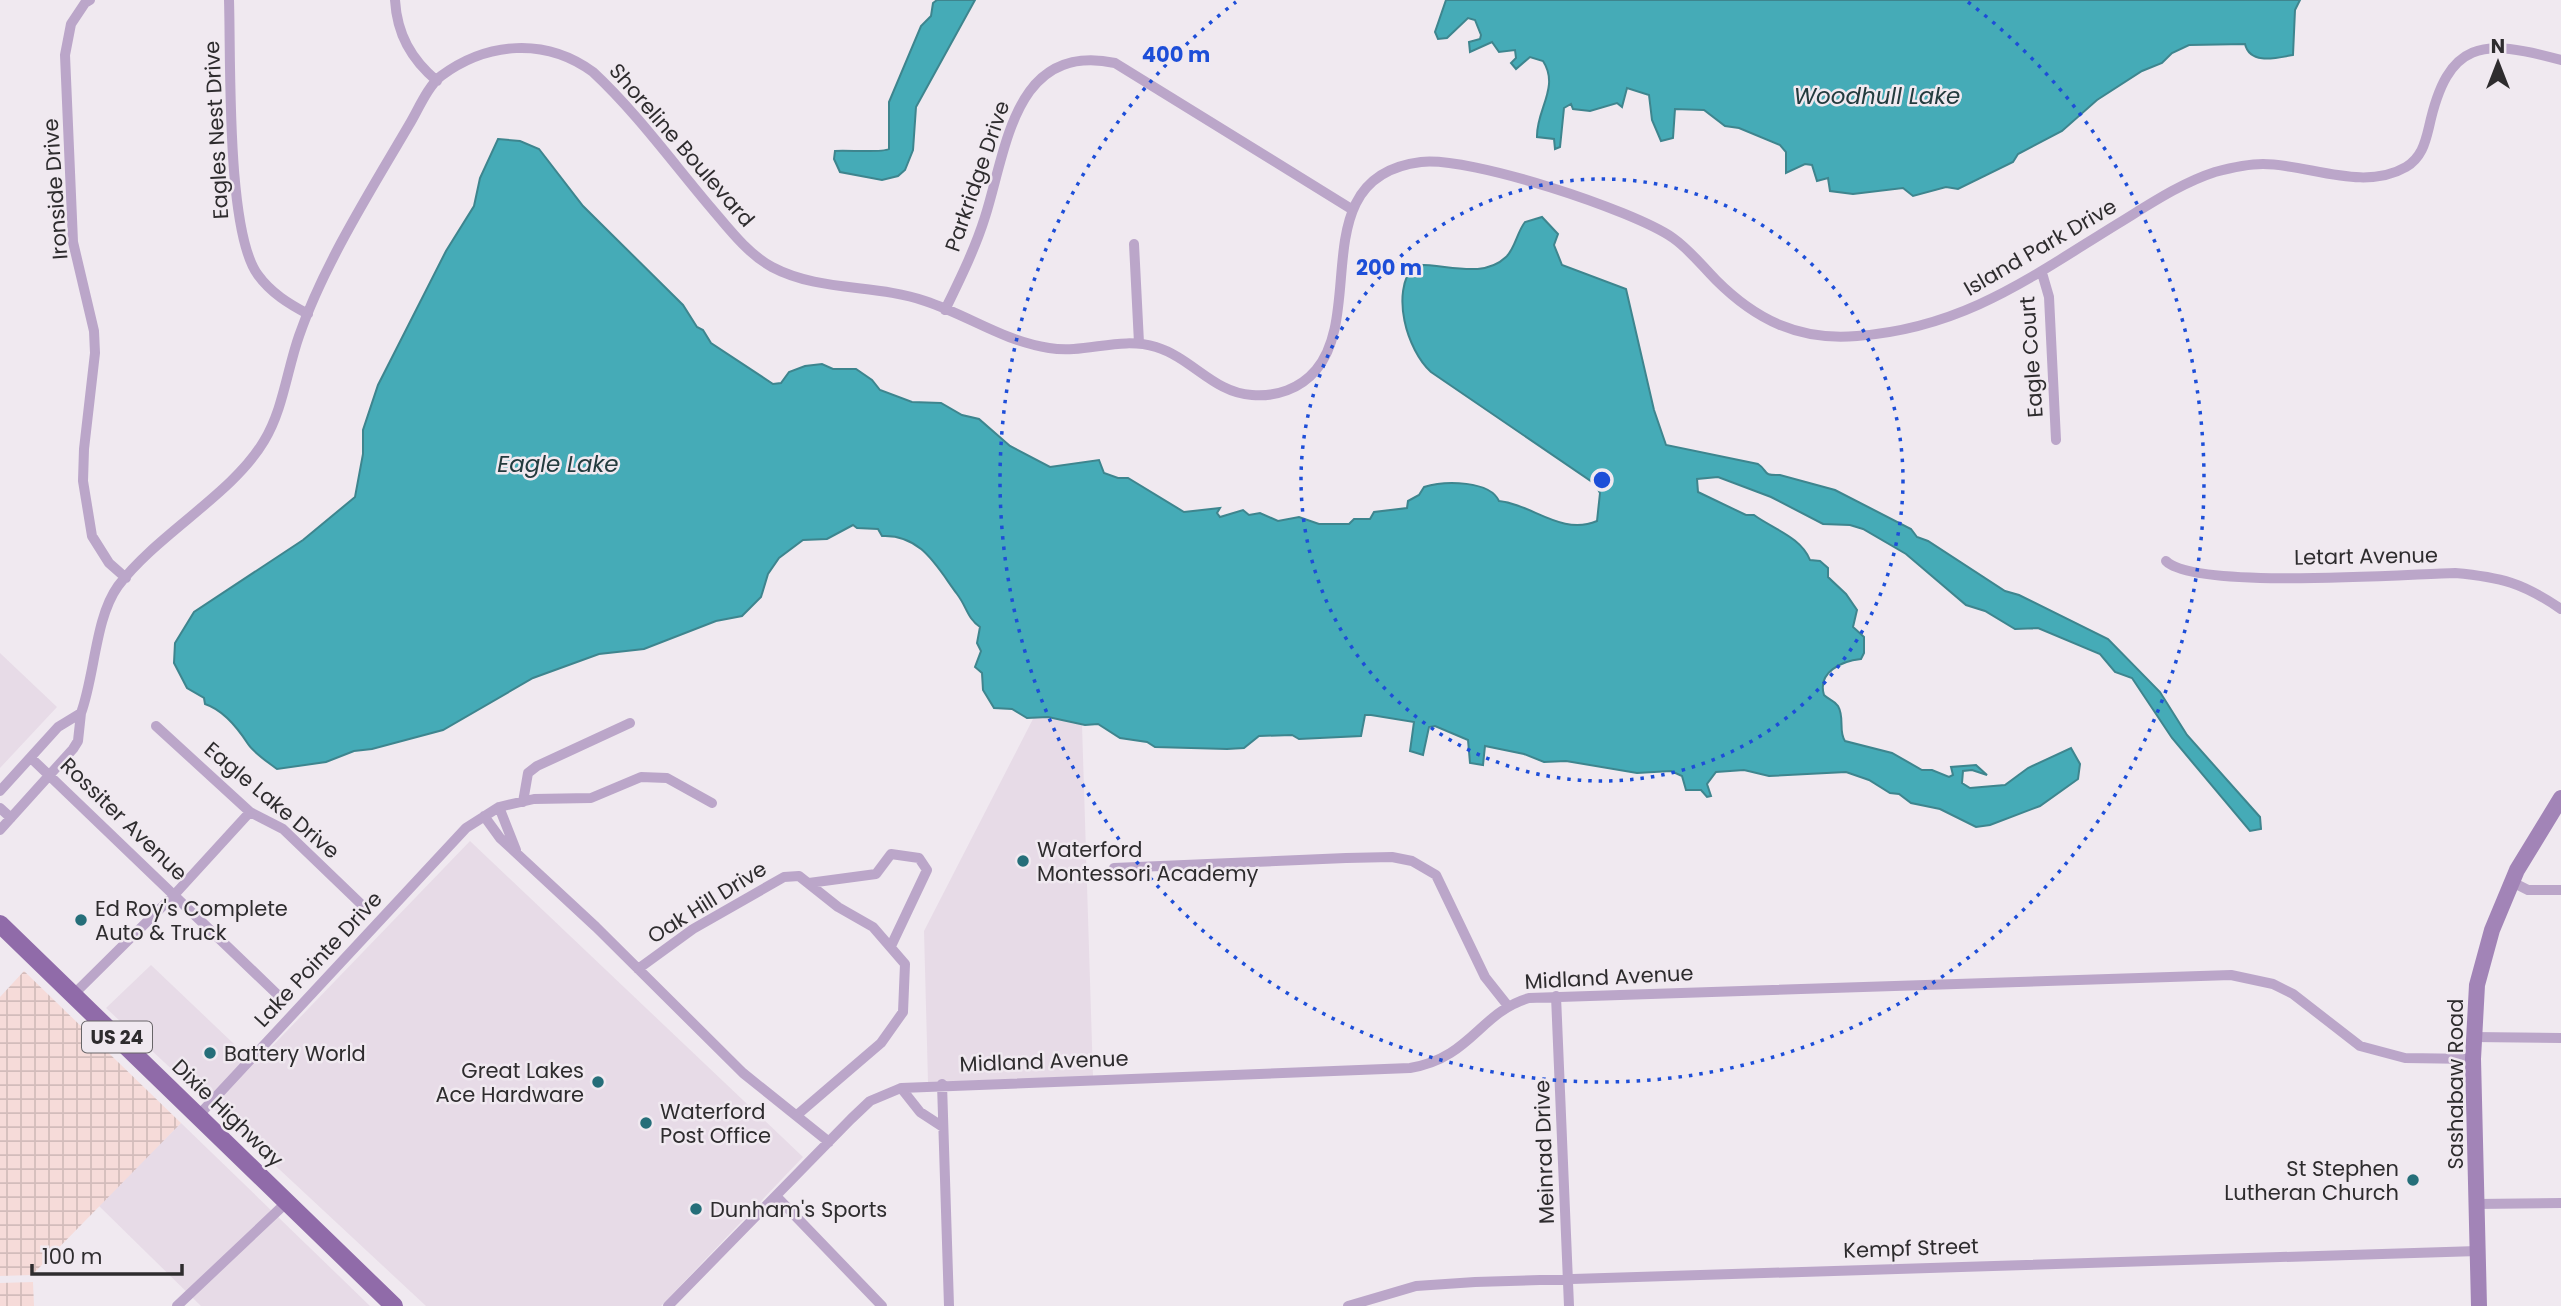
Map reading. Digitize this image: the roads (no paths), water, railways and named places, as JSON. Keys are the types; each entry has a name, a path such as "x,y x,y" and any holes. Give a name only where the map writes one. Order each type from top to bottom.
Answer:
{"main road":[{"name":"Dixie Highway","path":"0,924 394,1306"}],"street":[{"name":"Ironside Drive","path":"90,0 71,24 65,55 73,242 96,353 83,449 83,481 92,536 109,563 126,578"},
{"name":"Eagles Nest Drive","path":"229,0 236,193 244,248 265,282 287,304 308,314"},
{"path":"395,0 403,40 419,66 437,81"},
{"name":"Shoreline Boulevard","path":"0,830 51,776 78,741 81,713 108,606 126,578 160,541 250,461 265,440 308,314 350,230 437,81 489,50 532,48 554,51 578,61 610,88 754,255 772,267 810,279 928,301 1007,339 1055,349 1120,342 1139,343 1175,354 1227,390 1240,394 1279,394 1298,386 1312,375 1323,361 1335,333 1343,243 1353,210"},
{"name":"Island Park Drive","path":"1353,210 1376,180 1391,169 1412,163 1450,162 1500,174 1638,217 1685,248 1714,278 1761,317 1795,333 1861,336 1921,327 1970,312 2042,273 2160,198 2210,174 2266,164 2345,176 2400,171 2414,162 2422,150 2441,82 2451,65 2477,51 2509,48 2561,60"},
{"name":"Parkridge Drive","path":"945,310 981,232 1015,115 1044,75 1078,61 1115,63 1353,210"},
{"path":"1134,243 1139,343"},
{"name":"Eagle Court","path":"2042,273 2049,297 2056,440"},
{"name":"Letart Avenue","path":"2166,561 2183,571 2234,578 2455,573 2485,576 2526,586 2561,609"},
{"path":"0,791 58,727 81,713"},
{"path":"523,802 528,773 537,766 630,723"},
{"name":"Eagle Lake Drive","path":"156,726 250,812 283,829 361,904"},
{"name":"Rossiter Avenue","path":"31,758 281,997"},
{"name":"Lake Pointe Drive","path":"198,1116 466,828 484,816 499,807 523,802 591,797 629,780 655,777 681,783 712,803"},
{"name":"Sashabaw Road","path":"2479,1306 2473,1059 2477,985 2492,930 2512,882 2561,798"},
{"path":"499,807 516,850"},
{"path":"0,808 11,818"},
{"path":"73,995 175,894 250,812"},
{"path":"484,816 500,838 516,850 743,1073 829,1142"},
{"name":"Oak Hill Drive","path":"638,969 693,929 784,877 799,876 809,883 876,874 891,854 919,858 927,870 891,946"},
{"path":"1114,868 1346,858 1392,857 1412,861 1436,875 1485,977 1508,1006"},
{"path":"2512,882 2528,890 2561,890"},
{"path":"797,1115 881,1043 904,1012 905,964 873,927 838,907 809,883"},
{"name":"Midland Avenue","path":"668,1306 870,1101 901,1088 942,1084 1410,1068 1430,1065 1449,1056 1508,1006 1530,998 2231,975 2273,984 2292,994 2360,1046 2405,1058 2473,1059"},
{"name":"Meinrad Drive","path":"1556,996 1569,1306"},
{"path":"2473,1037 2561,1038"},
{"path":"942,1084 949,1306"},
{"path":"901,1088 920,1112 943,1127"},
{"path":"776,1196 882,1306"},
{"path":"177,1306 287,1202"},
{"path":"2476,1204 2561,1203"},
{"name":"Kempf Street","path":"1348,1306 1401,1290 1435,1284 2478,1251"}],"water":[{"path":"937,0 975,0 916,107 913,150 905,170 898,176 882,180 840,172 834,159 835,151 889,149 889,102 921,26 931,16 933,3"},
{"name":"Woodhull Lake","path":"1446,0 2300,0 2295,10 2293,55 2258,58 2248,51 2245,44 2189,45 2097,100 2062,131 2018,154 2013,162 1958,189 1946,187 1913,196 1903,188 1853,194 1830,191 1828,178 1817,181 1812,165 1805,164 1786,173 1786,152 1780,145 1739,128 1725,126 1704,110 1675,109 1673,138 1661,141 1652,120 1649,95 1627,88 1622,107 1617,103 1590,111 1573,109 1571,104 1564,108 1560,147 1555,149 1554,139 1537,137 1549,80 1543,61 1530,57 1516,69 1511,63 1516,58 1515,50 1499,52 1492,42 1470,52 1469,42 1480,39 1481,35 1475,20 1468,18 1447,38 1438,39 1435,32"},
{"name":"Eagle Lake","path":"498,139 520,141 539,149 583,206 683,305 711,343 773,384 781,383 789,372 805,366 822,364 833,369 856,369 872,380 880,390 912,402 941,403 962,415 979,419 1010,446 1050,467 1099,460 1104,473 1128,478 1184,512 1220,508 1217,513 1220,517 1243,510 1249,515 1260,513 1278,521 1299,517 1319,524 1349,524 1354,519 1370,519 1374,512 1407,508 1408,501 1419,495 1424,487 1455,483 1487,489 1499,501 1559,522 1584,525 1597,521 1600,493 1595,484 1431,372 1415,350 1405,321 1403,290 1414,265 1486,268 1509,254 1525,222 1542,217 1558,234 1554,245 1562,265 1626,289 1654,410 1666,445 1758,464 1770,475 1780,475 1835,490 1911,529 1917,537 1928,541 2005,591 2019,595 2108,639 2160,692 2187,735 2260,817 2261,829 2250,831 2172,738 2132,678 2115,672 2100,654 2038,628 2015,629 1985,611 1966,605 1906,554 1863,529 1850,525 1823,524 1771,497 1718,477 1697,479 1698,492 1746,515 1754,515 1793,539 1810,560 1820,561 1828,568 1828,577 1846,594 1857,610 1853,627 1864,637 1864,653 1861,659 1846,662 1833,669 1824,680 1823,687 1824,695 1836,704 1840,711 1845,741 1892,753 1922,770 1932,770 1949,777 1953,775 1951,767 1976,765 1987,775 1972,770 1963,771 1962,783 1970,788 2005,785 2028,768 2071,748 2080,764 2078,779 2040,806 1990,825 1976,827 1940,809 1911,803 1899,794 1890,793 1869,780 1846,772 1769,776 1744,770 1716,772 1707,784 1711,796 1707,797 1701,790 1686,790 1682,776 1671,771 1637,773 1566,761 1544,762 1524,754 1485,746 1483,765 1470,763 1468,740 1435,726 1429,727 1423,755 1410,751 1414,722 1371,715 1365,715 1361,736 1299,739 1292,735 1259,736 1244,748 1227,749 1155,747 1147,742 1120,738 1098,724 1085,725 1048,717 1027,718 1012,709 994,708 983,690 982,673 975,667 981,651 977,643 980,627 972,620 935,563 918,546 907,540 882,536 878,529 857,528 853,525 827,539 803,540 779,558 768,574 761,597 742,616 716,621 644,649 599,654 533,678 443,730 372,749 354,751 326,762 277,769 254,751 224,716 205,704 204,698 187,688 174,663 175,643 194,612 303,540 355,497 363,454 363,430 378,385 446,251 474,206 480,178"}],"place":[{"name":"Waterford Montessori Academy","path":"1023,861"},
{"name":"Ed Roy's Complete Auto & Truck","path":"81,920"},
{"name":"Battery World","path":"210,1053"},
{"name":"Great Lakes Ace Hardware","path":"598,1082"},
{"name":"Waterford Post Office","path":"646,1123"},
{"name":"St Stephen Lutheran Church","path":"2413,1180"},
{"name":"Dunham's Sports","path":"696,1209"}]}
